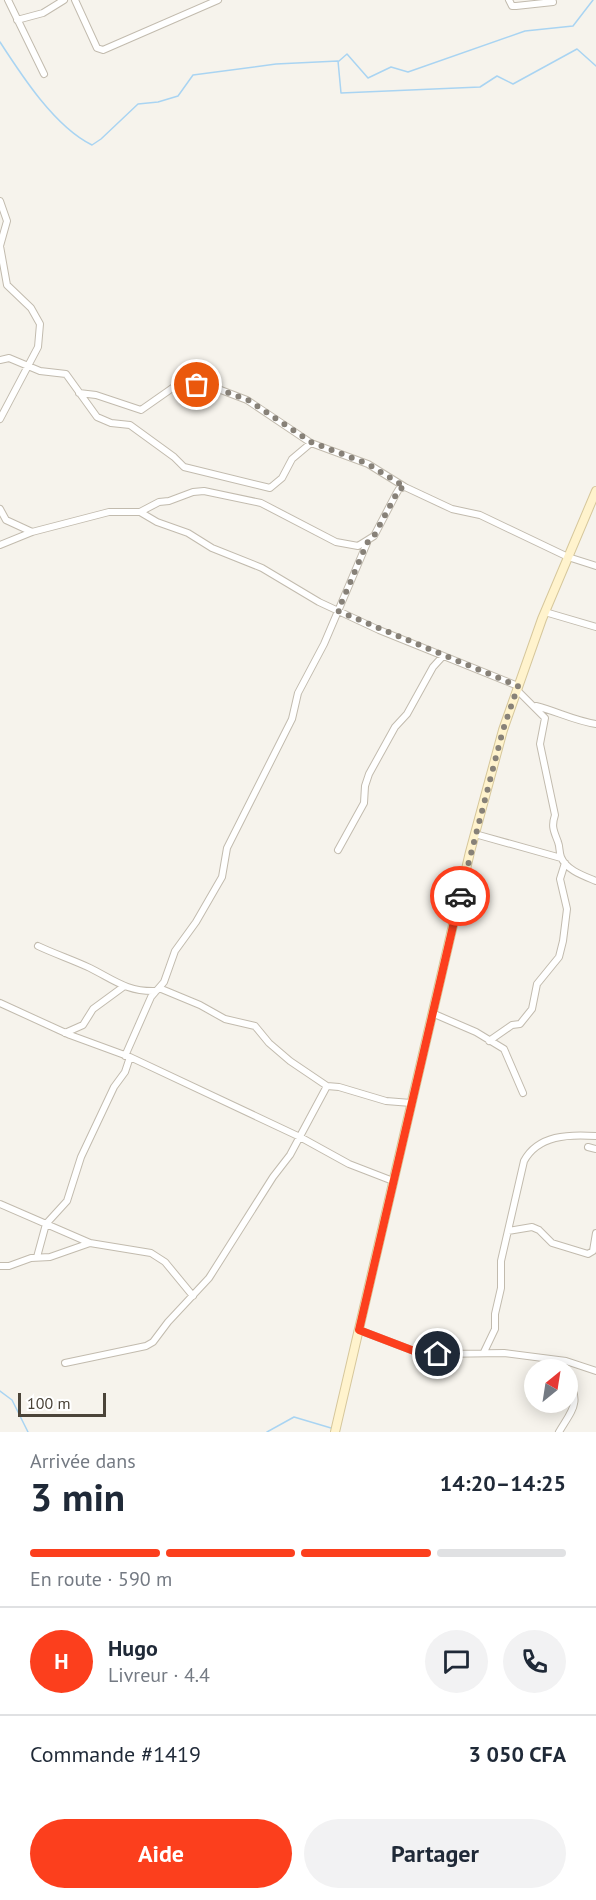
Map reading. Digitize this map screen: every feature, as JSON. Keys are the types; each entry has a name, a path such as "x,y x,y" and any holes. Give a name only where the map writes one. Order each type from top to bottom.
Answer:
{"main road":[{"path":"335,1432 432,1013 475,834 503,730 545,612 596,491"}],"street":[{"path":"8,0 44,74"},
{"path":"17,20 43,13 64,0"},
{"path":"75,0 98,48 103,50 218,0"},
{"path":"508,0 512,6 553,2"},
{"path":"0,201 8,221 0,246 7,285 31,308 40,324 38,347 0,419"},
{"path":"0,360 9,358 40,371 66,374 97,417 111,423 130,425 184,467 270,488 282,478 292,459 311,442"},
{"path":"79,393 96,395 141,410 181,382 213,387 248,400 311,442 368,464 405,487 452,509 492,519 568,558 596,566"},
{"path":"37,1257 46,1224 67,1201 81,1157 114,1087 125,1072 127,1056 157,989 164,982 174,951 196,922 222,877 228,848 292,719 298,693 324,644 367,543 374,536 399,489 405,487"},
{"path":"0,545 32,532 109,512 140,512 159,502 204,491 261,503 336,542 358,546 367,543"},
{"path":"0,509 6,520 32,532"},
{"path":"140,512 157,522 188,533 212,548 262,568 338,611 518,688 545,718 540,744 555,815 552,823 553,833 563,860 560,879 567,909 559,957 537,984 532,1009 520,1024 512,1025 489,1041"},
{"path":"545,612 596,627"},
{"path":"338,850 364,802 365,786 369,774 395,727 407,714 443,656"},
{"path":"535,706 555,710 583,722 596,724"},
{"path":"475,834 563,860 571,869 596,881"},
{"path":"38,946 91,969 123,987 143,992 157,989 200,1005 225,1019 255,1026 269,1043 290,1061 327,1086 339,1087 386,1101 411,1103"},
{"path":"65,1033 83,1025 93,1009 123,987"},
{"path":"0,1003 65,1033 127,1056 300,1137 349,1164 393,1181"},
{"path":"432,1013 476,1032 504,1049 523,1092"},
{"path":"65,1363 146,1346 153,1342 168,1322 209,1278 300,1137 327,1086"},
{"path":"484,1352 495,1329 495,1314 501,1288 501,1261 524,1161 530,1151 538,1145 558,1136 596,1136"},
{"path":"588,1148 596,1149"},
{"path":"0,1203 90,1243 145,1251 159,1257 193,1296"},
{"path":"508,1231 532,1227 539,1230 552,1243 588,1254 593,1251 596,1233"},
{"path":"0,1266 9,1266 37,1257 50,1257 90,1243"},
{"path":"359,1330 414,1351 438,1354 484,1352 547,1359"},
{"path":"578,1364 596,1371"},
{"path":"559,1432 569,1413"}],"waterway":[{"path":"339,61 347,54 368,78 391,67 408,72 525,31 573,26 593,0"},
{"path":"0,42 40,100 65,126 92,145 138,104 158,102 178,96 193,75 276,64 338,61 341,93 480,87 497,76 513,84 577,49 596,66"},
{"path":"0,1391 12,1400 28,1432"},
{"path":"267,1432 294,1417 331,1428"}],"way so far":[{"path":"197,385 213,387 248,400 311,442 368,464 405,487 399,489 374,536 367,543 338,611 378,630 518,686 503,730 460,896"}],"route":[{"path":"438,1354 393,1345 359,1330 460,896"}]}
